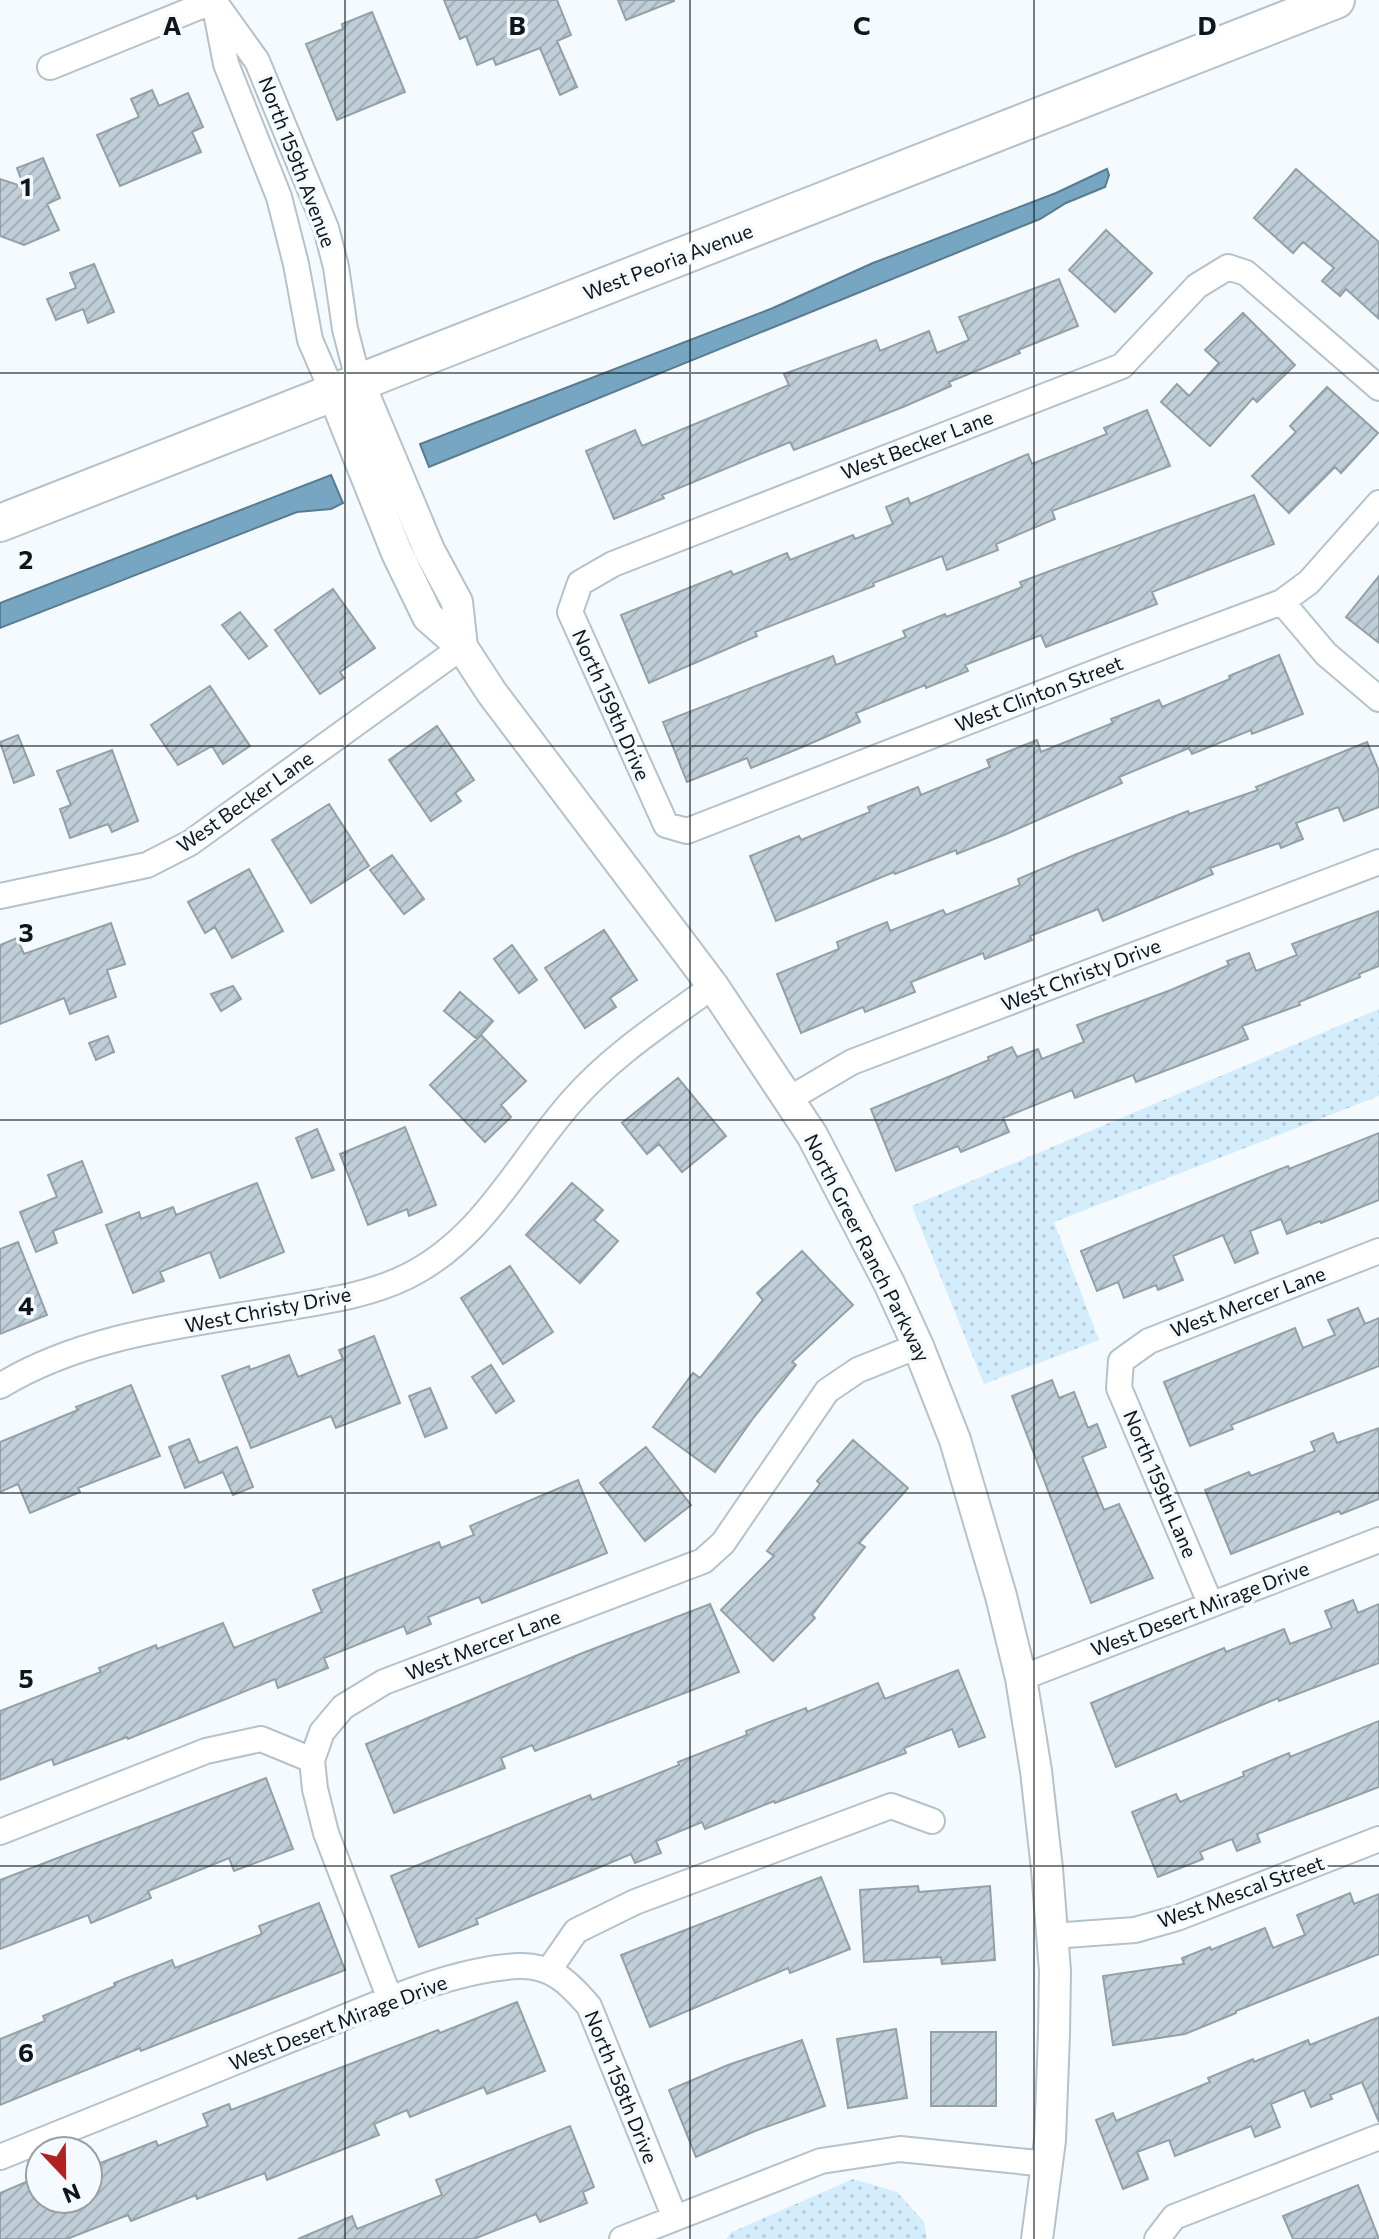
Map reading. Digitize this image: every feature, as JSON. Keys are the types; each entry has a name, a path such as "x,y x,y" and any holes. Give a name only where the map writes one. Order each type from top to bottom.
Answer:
{"main road":[{"name":"West Peoria Avenue","path":"0,523 1336,0"}],"street":[{"name":"North 159th Avenue","path":"215,0 257,61 326,228 336,267 345,329 346,388"},
{"name":"North 159th Avenue","path":"215,0 226,64 279,197 296,264 310,340 346,388"},
{"path":"50,67 215,0"},
{"name":"West Becker Lane","path":"580,583 613,564 1122,366 1197,286 1228,267 1246,273 1379,388"},
{"name":"North Greer Ranch Parkway","path":"346,388 457,602 462,647 492,693 713,986 789,1099 844,1193 918,1346 955,1440 1001,1596 1021,1678 1036,1771 1055,1971 1047,2164 1039,2236"},
{"name":"West Clinton Street","path":"666,825 687,831 1282,602 1309,582 1379,503"},
{"name":"North 159th Drive","path":"580,583 570,612 666,825"},
{"path":"1282,602 1326,654 1379,699"},
{"name":"West Becker Lane","path":"0,896 147,865 190,843 462,647"},
{"name":"West Christy Drive","path":"789,1099 852,1062 1379,862"},
{"name":"West Christy Drive","path":"0,1386 15,1376 98,1342 344,1298 406,1276 452,1248 485,1216 571,1102 607,1064 713,986"},
{"name":"West Mercer Lane","path":"1121,1361 1149,1341 1379,1251"},
{"name":"West Mercer Lane","path":"312,1760 322,1732 343,1707 384,1682 703,1561 723,1543 827,1391 858,1370 918,1346"},
{"name":"North 159th Lane","path":"1121,1361 1119,1388 1211,1605"},
{"name":"West Desert Mirage Drive","path":"1021,1678 1379,1540"},
{"path":"0,1832 206,1751 261,1739 312,1760 315,1789 326,1833 390,1999"},
{"path":"549,1970 576,1931 635,1902 891,1806 932,1821"},
{"name":"West Mescal Street","path":"1052,1936 1135,1930 1177,1918 1379,1839"},
{"name":"West Desert Mirage Drive","path":"0,2157 390,1999 468,1974 520,1966 549,1970"},
{"name":"North 158th Drive","path":"549,1970 567,1980 589,2006 675,2218"},
{"path":"1157,2239 1174,2217 1376,2146"},
{"path":"622,2239 821,2161 900,2149 1047,2164"}],"shaded area":[{"path":"1379,1009 1379,1096 1054,1222 1099,1340 984,1384 912,1206"},
{"path":"853,2179 897,2192 924,2222 927,2239 726,2239 732,2232"}],"water":[{"path":"1107,169 1109,175 1105,187 1066,203 1040,219 429,467 420,444 773,308 873,263 1056,193"},
{"path":"331,475 343,503 331,509 297,512 0,628 0,603"}],"building":[{"path":"444,0 557,0 571,35 557,41 577,87 560,95 540,48 496,65 493,58 477,65 466,36 460,39"},
{"path":"618,0 674,0 674,1 626,20"},
{"path":"372,12 405,92 337,120 306,44 343,29 342,24"},
{"path":"152,90 159,106 188,93 203,127 192,132 201,152 120,186 97,135 139,117 131,99"},
{"path":"43,158 60,198 47,204 59,230 24,245 0,236 0,179 24,187 17,168"},
{"path":"1296,169 1379,242 1379,319 1346,289 1340,296 1322,281 1334,268 1303,242 1293,253 1254,218"},
{"path":"1106,230 1152,273 1115,312 1069,270"},
{"path":"94,264 114,312 88,323 83,309 56,320 47,299 76,288 70,273"},
{"path":"1059,279 1078,326 1018,350 1020,353 949,382 951,386 903,407 794,450 790,442 662,495 664,498 614,519 586,451 635,430 642,446 789,385 784,374 876,340 880,351 929,331 937,353 969,340 959,317"},
{"path":"1243,313 1295,365 1257,402 1253,398 1210,446 1161,402 1177,384 1189,396 1219,363 1205,350"},
{"path":"1327,387 1378,433 1341,473 1335,467 1289,513 1252,476 1296,432 1290,426"},
{"path":"1147,410 1170,466 1052,511 1055,519 996,544 998,550 947,570 942,556 755,632 757,636 649,683 621,615 731,571 733,575 787,553 790,560 853,535 855,539 893,524 886,507 908,498 910,504 1028,454 1032,464 1107,434 1104,428"},
{"path":"1254,495 1274,544 1152,592 1157,604 1046,647 1041,635 965,665 968,671 856,713 860,722 800,748 751,768 747,758 687,782 663,722 833,656 836,665 906,637 903,631 1022,587 1020,582"},
{"path":"1379,576 1379,643 1346,617"},
{"path":"333,589 375,648 340,672 344,678 320,694 275,630"},
{"path":"240,612 267,646 249,659 222,625"},
{"path":"1279,655 1303,714 1252,734 1251,730 1192,754 1189,748 1119,777 1122,783 1004,835 957,854 956,850 894,872 776,921 750,856 799,836 801,840 870,812 868,807 918,787 921,795 990,767 987,760 1037,740 1041,752 1113,723 1111,719 1159,700 1162,707"},
{"path":"210,686 250,746 223,764 212,746 178,765 151,725"},
{"path":"437,726 474,780 455,793 461,801 431,821 389,760"},
{"path":"18,735 34,775 14,783 0,742"},
{"path":"1367,742 1379,771 1379,807 1344,821 1338,807 1296,823 1303,839 1281,848 1279,843 1210,868 1213,874 1103,921 1098,909 1030,936 1032,940 985,959 983,953 911,982 915,992 865,1012 863,1007 801,1033 777,974 839,949 837,942 887,922 890,931 943,910 946,915 1020,885 1018,879 1077,854 1188,811 1189,814 1258,790 1256,787"},
{"path":"112,750 138,821 112,832 108,824 70,838 60,809 71,805 57,771"},
{"path":"329,804 369,866 311,903 272,840"},
{"path":"392,855 424,899 404,914 370,870"},
{"path":"249,869 283,931 232,958 215,927 205,933 188,902"},
{"path":"1379,911 1379,966 1299,1002 1300,1005 1242,1026 1248,1039 1136,1082 1133,1075 1075,1098 1072,1090 1003,1118 1009,1132 961,1152 958,1146 896,1171 871,1109 989,1060 988,1057 1012,1047 1017,1057 1038,1049 1042,1059 1084,1042 1077,1025 1171,990 1249,953 1256,971 1297,955 1292,944"},
{"path":"111,923 125,964 107,970 116,997 70,1014 64,998 0,1024 0,945 17,938 24,954"},
{"path":"604,930 637,980 610,998 616,1007 585,1028 545,968"},
{"path":"512,945 537,980 519,993 494,959"},
{"path":"233,986 241,999 221,1011 211,994"},
{"path":"460,992 493,1021 477,1039 444,1011"},
{"path":"481,1035 526,1081 501,1105 511,1117 485,1142 430,1085"},
{"path":"108,1036 114,1052 96,1060 89,1043"},
{"path":"678,1078 726,1136 682,1172 659,1144 647,1154 622,1123"},
{"path":"405,1127 436,1205 409,1216 407,1209 368,1225 340,1154"},
{"path":"317,1129 334,1170 312,1178 296,1138"},
{"path":"1379,1133 1379,1200 1287,1234 1281,1219 1250,1231 1258,1253 1235,1263 1223,1235 1173,1256 1183,1280 1158,1290 1156,1285 1124,1298 1118,1282 1097,1291 1081,1251 1288,1166 1289,1169"},
{"path":"82,1161 102,1212 53,1231 57,1243 36,1252 20,1212 57,1197 48,1175"},
{"path":"257,1183 284,1252 220,1278 210,1252 160,1272 164,1281 133,1293 106,1225 139,1212 141,1219 173,1207 176,1215"},
{"path":"572,1183 603,1210 594,1220 618,1241 580,1283 526,1235"},
{"path":"18,1242 47,1315 0,1334 0,1249"},
{"path":"802,1251 853,1305 792,1362 796,1365 715,1472 653,1427 693,1373 700,1378 763,1300 757,1293"},
{"path":"510,1266 553,1332 503,1364 461,1298"},
{"path":"1358,1308 1365,1324 1379,1318 1379,1366 1231,1425 1233,1429 1190,1446 1164,1382 1295,1328 1303,1348 1335,1335 1328,1320"},
{"path":"374,1336 400,1403 336,1428 331,1416 251,1448 222,1376 249,1366 250,1370 289,1355 298,1377 343,1359 339,1350"},
{"path":"491,1365 514,1401 496,1413 472,1377"},
{"path":"1052,1380 1059,1398 1074,1392 1088,1428 1097,1424 1106,1447 1082,1457 1104,1510 1119,1504 1153,1578 1091,1603 1012,1396"},
{"path":"131,1385 160,1456 78,1488 80,1492 30,1513 18,1484 0,1492 0,1442"},
{"path":"430,1388 447,1428 425,1437 409,1396"},
{"path":"1379,1428 1379,1499 1341,1514 1339,1511 1231,1554 1205,1490 1315,1451 1311,1442 1333,1433 1337,1443"},
{"path":"189,1439 199,1463 237,1447 253,1487 233,1495 223,1472 185,1488 169,1447"},
{"path":"853,1440 908,1488 859,1543 865,1547 812,1615 815,1618 773,1661 721,1610 774,1556 767,1551 820,1484 817,1481"},
{"path":"646,1447 691,1505 645,1541 600,1483"},
{"path":"578,1480 607,1553 482,1603 479,1597 428,1617 431,1624 407,1634 404,1626 324,1658 328,1668 278,1688 275,1679 128,1739 54,1765 52,1759 0,1780 0,1711 101,1672 99,1668 156,1645 157,1649 223,1623 234,1648 322,1612 313,1590 439,1542 441,1548 474,1535 470,1526"},
{"path":"1353,1600 1358,1613 1379,1604 1379,1663 1279,1701 1278,1698 1116,1767 1091,1703 1224,1648 1226,1652 1284,1629 1290,1644 1332,1628 1325,1611"},
{"path":"710,1604 739,1672 535,1751 532,1745 501,1758 505,1768 394,1813 366,1744 580,1654"},
{"path":"958,1670 985,1737 959,1747 952,1729 904,1748 906,1753 775,1803 705,1829 702,1822 656,1841 661,1853 635,1863 631,1854 476,1919 478,1924 419,1947 391,1876 590,1795 592,1800 679,1765 678,1762 747,1735 746,1731 806,1708 807,1712 878,1683 885,1699"},
{"path":"1379,1721 1379,1787 1257,1834 1260,1842 1237,1851 1232,1839 1200,1852 1203,1859 1158,1877 1132,1812 1176,1794 1180,1802 1244,1776 1243,1772 1289,1753 1290,1757"},
{"path":"266,1778 293,1849 234,1871 229,1858 148,1891 151,1898 91,1923 88,1915 0,1949 0,1880"},
{"path":"821,1877 850,1949 790,1973 788,1968 650,2027 621,1955"},
{"path":"918,1886 919,1892 990,1886 995,1960 942,1964 941,1957 864,1962 860,1890"},
{"path":"1350,1893 1354,1904 1379,1894 1379,1954 1185,2034 1113,2045 1103,1976 1184,1964 1182,1958 1265,1928 1273,1948 1305,1935 1297,1915"},
{"path":"319,1903 345,1970 0,2105 0,2039 45,2021 43,2016 115,1986 114,1983 172,1960 175,1968 262,1934 259,1926"},
{"path":"517,2002 545,2071 487,2094 484,2087 410,2117 407,2110 374,2124 379,2135 267,2180 265,2173 197,2199 196,2195 131,2221 128,2215 67,2239 0,2239 0,2193 24,2183 24,2215 104,2215 104,2162 156,2141 158,2146 208,2126 203,2114 229,2104 231,2110 438,2030 440,2033"},
{"path":"1379,2017 1379,2122 1362,2082 1330,2095 1332,2099 1311,2107 1304,2090 1271,2104 1280,2127 1255,2137 1251,2126 1175,2156 1169,2140 1137,2152 1148,2179 1123,2189 1096,2120 1113,2113 1116,2121 1210,2082 1208,2078 1253,2059 1254,2062 1308,2040 1310,2045"},
{"path":"896,2029 907,2098 848,2108 837,2039"},
{"path":"931,2032 996,2032 996,2106 931,2106"},
{"path":"802,2040 825,2106 755,2131 696,2157 669,2090 728,2065"},
{"path":"570,2126 594,2187 583,2192 587,2203 540,2222 536,2214 474,2239 298,2239 352,2216 357,2229 442,2195 436,2180"},
{"path":"1358,2185 1379,2239 1293,2239 1283,2216"}]}
